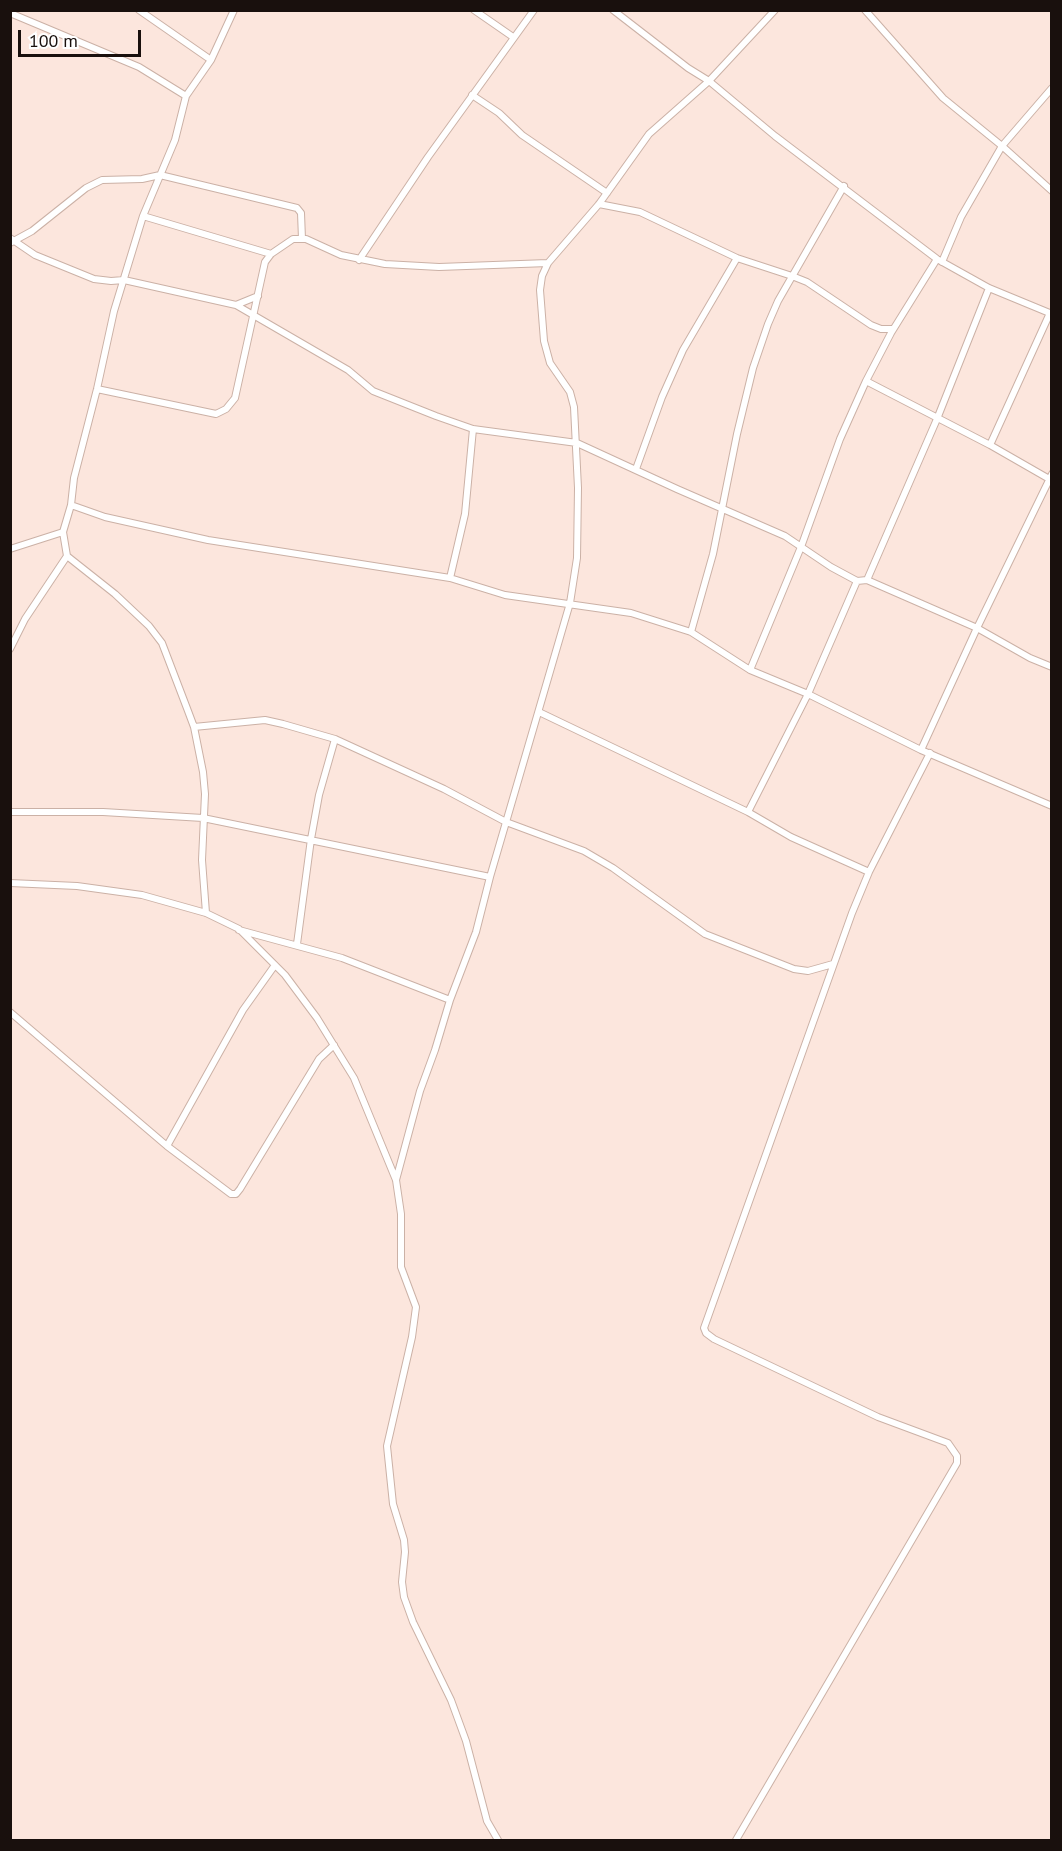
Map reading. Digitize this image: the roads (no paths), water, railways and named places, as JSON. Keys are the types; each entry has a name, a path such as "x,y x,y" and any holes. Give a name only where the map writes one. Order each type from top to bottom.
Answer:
{"street":[{"path":"140,10 211,60"},
{"path":"206,913 202,860 205,794 194,727 162,643 149,626 115,594 67,556 63,532 114,311 143,216 175,140 186,96 211,60 234,10"},
{"path":"474,10 513,38"},
{"path":"359,260 428,157 534,10"},
{"path":"613,10 688,68 709,81 776,136 939,260 989,288 1051,314 990,445"},
{"path":"396,1180 420,1091 450,1000 476,932 570,603 577,558 577,442 574,407 570,392 550,363 543,341 540,290 542,276 548,263 599,204 649,134 709,81 775,10"},
{"path":"865,10 944,98 1052,191"},
{"path":"10,13 139,67 186,96"},
{"path":"750,670 801,547 840,439 893,328 939,260 1002,146 1052,88"},
{"path":"472,95 499,113 537,146 607,193"},
{"path":"302,239 302,213 292,206 160,175 102,180 87,188 46,222 12,240 35,255 94,279 111,281 124,279 236,305 348,370 373,391 473,429 577,442 785,536 857,581 867,580 977,628 1030,658 1052,667"},
{"path":"691,632 713,554 753,368 768,324 778,301 844,186"},
{"path":"599,204 640,212 736,258 807,282 871,325 881,329 893,328"},
{"path":"143,216 271,254"},
{"path":"97,389 220,414 231,405 235,398 265,262 271,254 293,239 306,239 341,255 385,264 439,267 548,263"},
{"path":"636,469 662,397 683,350 736,258"},
{"path":"867,580 937,419 989,288"},
{"path":"236,305 258,296"},
{"path":"866,381 1051,477 977,628 921,750"},
{"path":"450,578 465,514 473,429"},
{"path":"71,505 105,517 208,540 450,578 505,595 631,613 691,632 750,670 808,694 921,750 1049,805 1052,795"},
{"path":"10,549 63,532"},
{"path":"10,649 25,619 67,556"},
{"path":"748,812 808,694 857,581"},
{"path":"539,712 748,812 791,837 869,872"},
{"path":"194,727 265,720 335,740 444,789 506,822 584,851 613,868 705,934 794,969 808,971 833,964"},
{"path":"297,944 310,839 319,795 335,740"},
{"path":"736,1840 957,1463 957,1456 948,1443 878,1417 714,1339 706,1333 704,1328 833,964 869,872 930,753"},
{"path":"10,813 103,812 203,818 490,877"},
{"path":"10,883 77,886 142,895 206,913 239,929 342,958 450,1000"},
{"path":"239,929 285,975 334,1045 354,1078 396,1180 401,1214 401,1267 416,1307 412,1337 387,1446 393,1504 404,1540 402,1582 404,1597 413,1622 451,1701 466,1741 486,1821 498,1840"},
{"path":"167,1146 243,1010 275,965"},
{"path":"10,1012 167,1146 226,1192 236,1194 319,1059 334,1045"}]}
